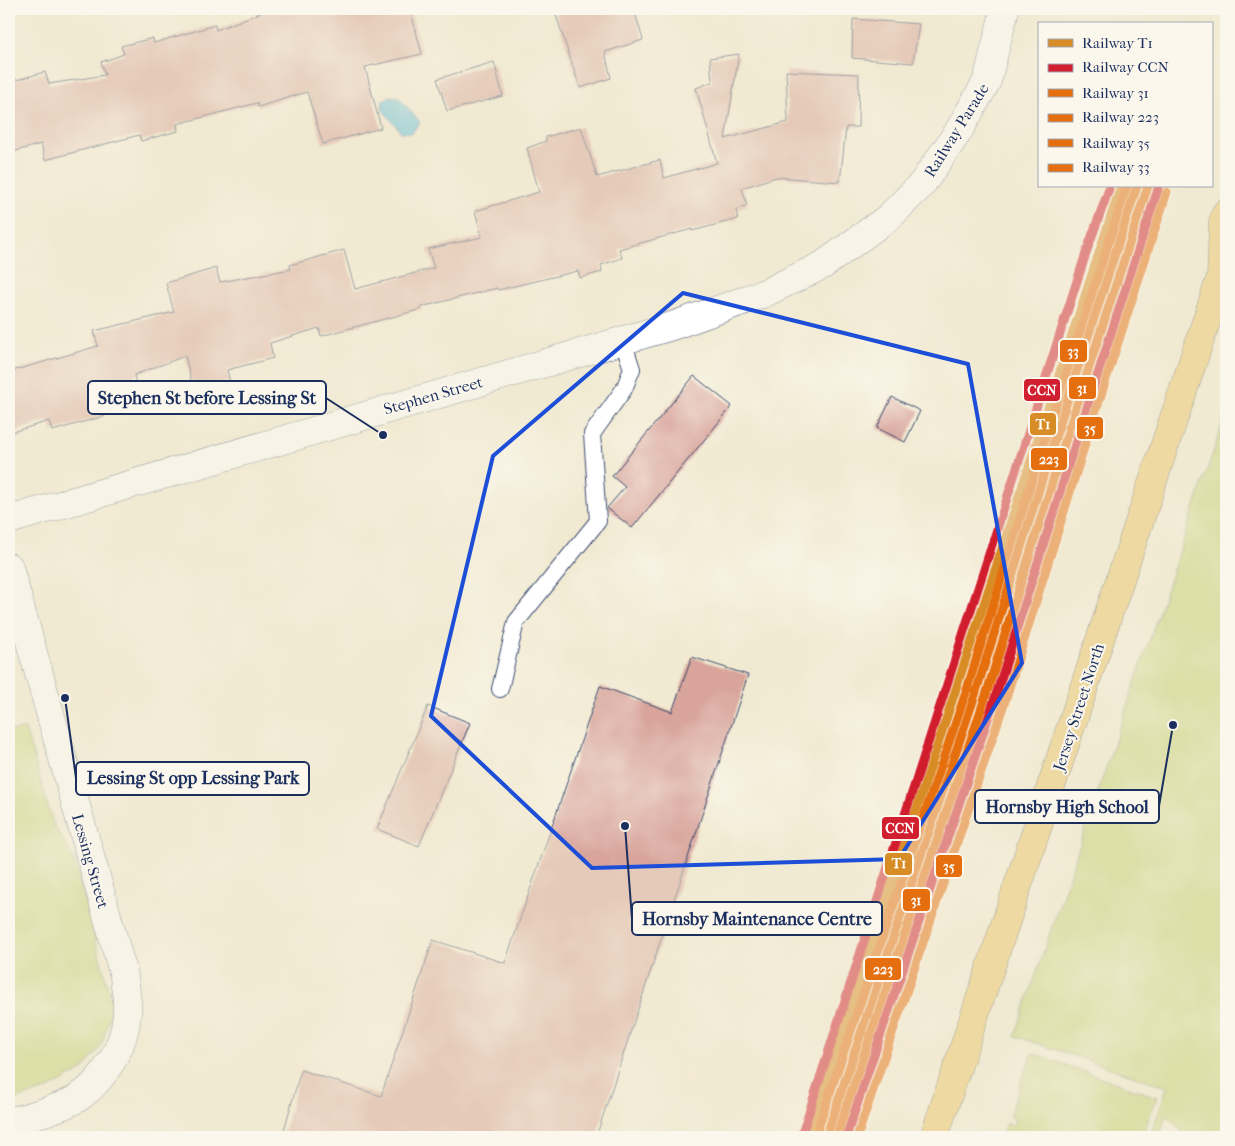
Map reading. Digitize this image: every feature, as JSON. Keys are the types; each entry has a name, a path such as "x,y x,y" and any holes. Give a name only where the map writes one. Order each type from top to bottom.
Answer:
{"main road":[{"name":"Jersey Street North","path":"934,1137 1224,273 1223,222 1226,212"}],"street":[{"name":"Railway Parade","path":"823,265 888,217 922,184 944,154 987,81 1005,9"},
{"name":"Stephen Street","path":"9,520 213,462 450,390 672,326 765,293 823,265"},
{"name":"Lessing Street","path":"9,567 124,976 127,1011 122,1042 109,1068 80,1097 48,1110 9,1122"}],"lane":[{"path":"500,690 516,622 598,521 592,434 624,389 632,369 623,341"}],"highlighted area":[{"path":"683,293 968,364 1022,663 899,859 592,868 431,716 493,456"}],"green space":[{"path":"1226,414 1226,1137 1203,1137 1198,1131 1187,1137 1166,1114 1160,1137 1150,1137 1167,1087 1015,1036"},
{"path":"25,728 54,826 74,859 113,1006 101,1046 84,1069 47,1090 9,1101 9,732"},
{"path":"1032,1053 1157,1097 1142,1137 1068,1137 1061,1135 1060,1137 1001,1137 1006,1123 1013,1125 1015,1119 1009,1116"}],"water":[{"path":"390,96 398,97 420,122 412,133 401,132 382,109 383,101"}],"building":[{"path":"270,9 410,9 422,54 365,67 381,128 323,144 307,92 258,107 257,103 177,124 178,131 141,141 139,135 45,160 41,144 9,153 9,82 45,72 49,84 105,75 101,62 124,54 121,46 153,38 154,43 215,25 216,30"},
{"path":"554,9 634,9 643,40 605,52 611,78 580,88"},
{"path":"853,19 919,24 913,63 852,58"},
{"path":"739,54 725,139 788,122 786,71 859,74 858,127 846,127 840,182 776,177 742,188 747,205 736,210 738,219 692,231 692,229 619,249 622,258 601,265 602,272 580,278 578,271 498,290 497,288 421,307 422,309 321,336 319,328 270,343 273,358 227,370 230,382 194,392 185,356 134,375 139,400 103,410 105,416 52,431 49,421 9,433 9,372 98,346 94,331 174,312 166,283 216,268 220,282 291,269 290,265 344,250 355,289 434,268 428,249 482,237 475,211 539,192 527,148 546,141 546,137 581,127 597,177 660,160 664,178 717,163 696,88 712,82 710,58"},
{"path":"494,62 503,96 447,111 437,79"},
{"path":"694,376 732,406 632,528 607,508 625,487 612,476"},
{"path":"892,397 920,411 905,442 877,428"},
{"path":"692,657 748,675 596,1137 282,1137 301,1070 381,1096 433,940 505,963 600,686 672,712"},
{"path":"428,706 470,723 419,846 377,829"}],"rail line":[{"name":"T1","path":"809,1137 1120,188"},
{"name":"33","path":"817,1131 967,689 1047,432 1126,188"},
{"name":"223","path":"827,1134 976,692 1056,435 1136,188"},
{"name":"31","path":"836,1137 986,695 1066,438 1147,188"},
{"name":"CCN","path":"801,1137 1087,250 1109,189"},
{"name":"CCN","path":"846,1137 995,698 1158,189"},
{"name":"35","path":"857,1137 1005,701 1085,444 1167,192"}],"place":[{"name":"Stephen St before Lessing St","path":"383,435"},
{"name":"Lessing St opp Lessing Park","path":"65,698"},
{"name":"Hornsby High School","path":"1173,725"},
{"name":"Hornsby Maintenance Centre","path":"625,826"}]}
